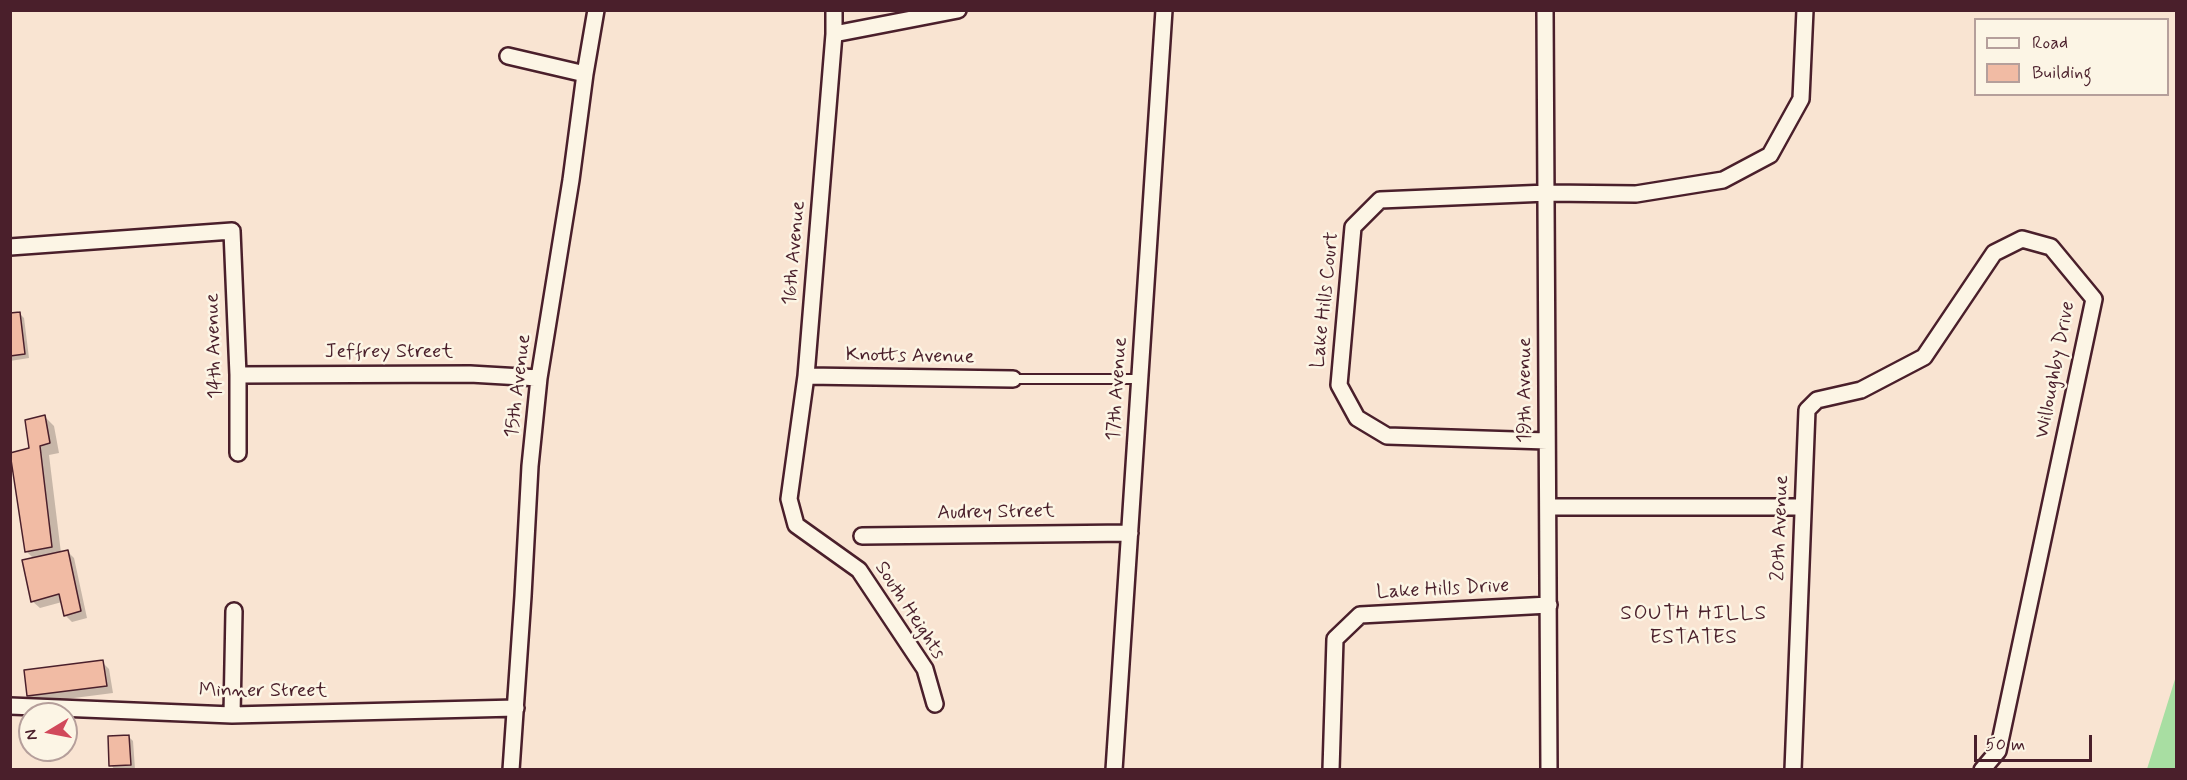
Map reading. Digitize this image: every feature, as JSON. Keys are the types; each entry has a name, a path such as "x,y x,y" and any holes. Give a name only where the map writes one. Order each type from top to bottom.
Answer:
{"street":[{"name":"15th Avenue","path":"511,770 530,466 539,378 596,10"},
{"name":"16th Avenue","path":"789,499 806,376 834,34 834,10"},
{"path":"834,34 958,10"},
{"name":"17th Avenue","path":"1114,770 1164,10"},
{"name":"19th Avenue","path":"1545,10 1549,770"},
{"name":"Lake Hills Court","path":"1547,441 1387,436 1357,418 1339,385 1353,227 1380,200 1547,193 1636,194 1723,180 1770,155 1801,99 1805,10"},
{"path":"508,56 585,74"},
{"name":"14th Avenue","path":"10,247 232,231 238,375 238,453"},
{"name":"Willoughby Drive","path":"1816,400 1861,390 1924,357 1994,253 2022,239 2051,247 2094,299 1998,751 1982,770"},
{"name":"Jeffrey Street","path":"238,375 470,374 539,378"},
{"name":"Knotts Avenue","path":"806,376 1013,379"},
{"name":"20th Avenue","path":"1793,770 1807,410 1816,400"},
{"name":"South Heights","path":"789,499 796,525 859,570 925,669 935,704"},
{"path":"1548,507 1802,507"},
{"name":"Audrey Street","path":"862,536 1130,533"},
{"name":"Lake Hills Drive","path":"1331,770 1335,639 1360,615 1549,605"},
{"path":"232,715 234,611"},
{"name":"Minner Street","path":"10,706 232,715 516,708"}],"lane":[{"path":"1013,379 1140,380"}],"green space":[{"path":"2176,676 2176,769 2147,769 2157,737"}],"building":[{"path":"20,312 25,354 10,356 10,313"},
{"path":"45,415 50,443 40,446 52,547 25,552 10,453 29,448 25,420"},
{"path":"68,550 81,611 64,616 59,594 31,602 22,560"},
{"path":"103,660 107,686 27,696 24,670"},
{"path":"129,735 131,765 109,766 108,736"}],"district":[{"name":"SOUTH HILLS ESTATES","path":"1694,627"}]}
